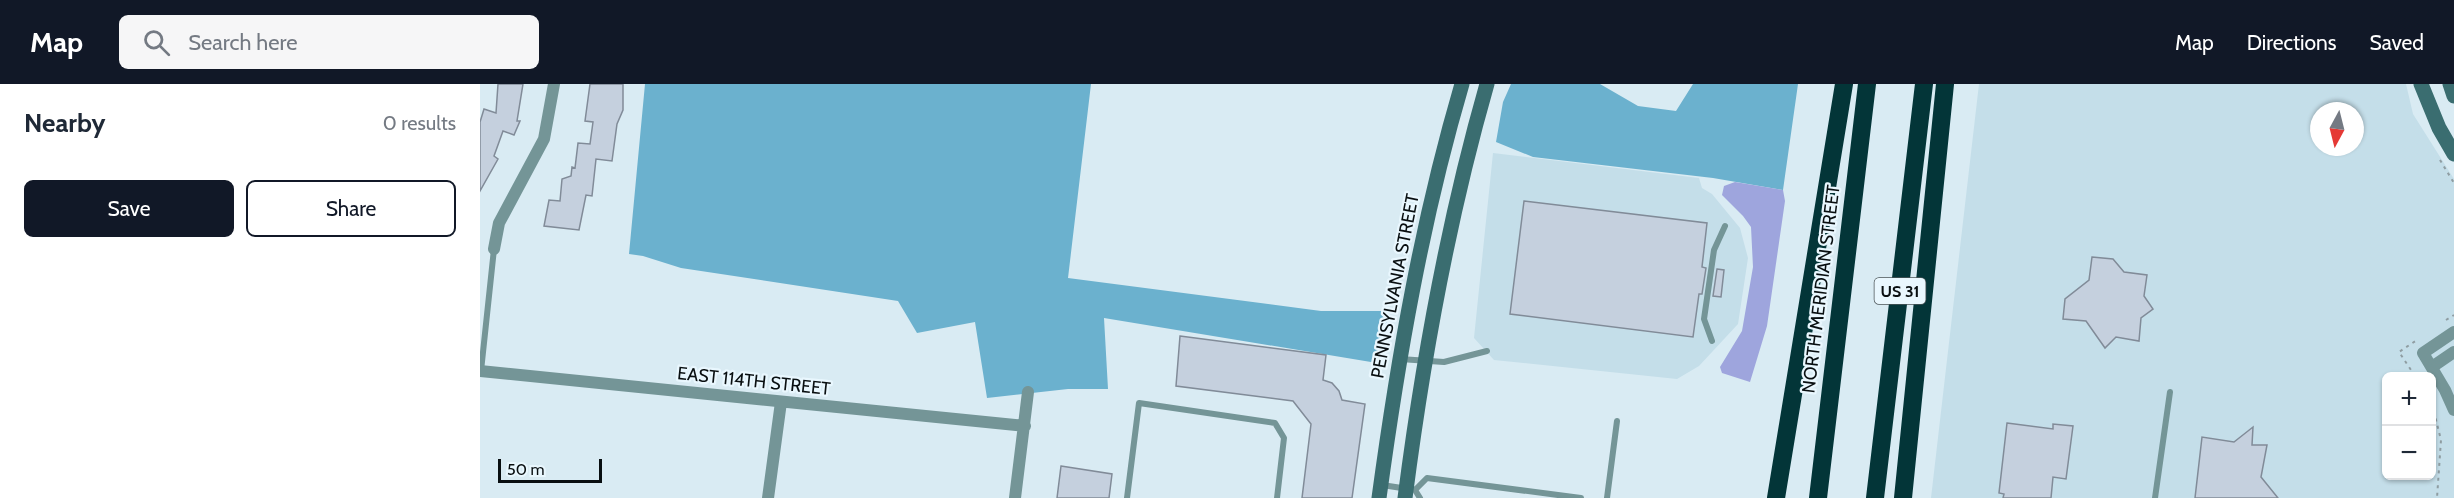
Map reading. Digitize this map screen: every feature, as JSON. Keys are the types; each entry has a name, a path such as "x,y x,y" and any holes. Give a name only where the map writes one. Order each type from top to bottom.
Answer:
{"highway":[{"path":"1776,498 1844,84"},
{"name":"NORTH MERIDIAN STREET","path":"1818,498 1867,84"},
{"name":"US 31","path":"1875,498 1924,84"},
{"path":"1904,498 1945,84"}],"main road":[{"name":"PENNSYLVANIA STREET","path":"1380,491 1399,359 1429,210 1462,84"},
{"path":"1409,492 1424,362 1457,198 1487,84"},
{"path":"2421,84 2439,128 2454,154"},
{"path":"2450,84 2454,96"}],"street":[{"path":"494,249 499,223 544,139 554,84"},
{"path":"2454,332 2423,352 2454,410"},
{"path":"2432,367 2454,351"},
{"name":"EAST 114TH STREET","path":"480,371 1025,426"},
{"path":"1015,498 1028,392"},
{"path":"768,498 781,402"}],"lane":[{"path":"1712,340 1704,319 1714,250 1725,226"},
{"path":"480,371 494,249"},
{"path":"1399,359 1424,362 1460,360 1487,351"},
{"path":"2155,498 2170,392"},
{"path":"1127,498 1138,403 1275,423 1284,438 1277,498"},
{"path":"1607,498 1617,420"},
{"path":"1409,492 1427,478 1581,498"},
{"path":"1380,491 1409,492 1420,498"}],"path":[{"path":"2436,420 2441,440 2437,498"}],"shaded area":[{"path":"645,84 1091,84 1068,278 1321,311 1381,311 1388,317 1377,363 1104,318 1108,389 1068,389 987,398 975,322 917,333 898,301 681,268 629,254"},
{"path":"1511,84 1600,84 1638,106 1676,111 1693,84 1798,84 1783,190 1713,178 1533,157 1496,142 1503,102"},
{"path":"1979,84 2406,84 2413,114 2454,179 2454,498 1931,498"},
{"path":"1493,153 1699,178 1702,188 1712,194 1740,228 1748,258 1738,324 1699,366 1677,379 1494,360 1474,338"},
{"path":"1735,182 1783,190 1785,201 1767,326 1750,382 1722,373 1720,367 1742,331 1753,267 1751,227 1722,195 1724,186"}],"building":[{"path":"498,84 523,84 517,121 520,121 514,135 503,131 494,156 498,159 480,191 480,122 484,109 496,113"},
{"path":"590,84 623,84 623,110 617,124 612,161 596,159 592,196 586,195 579,230 544,226 549,200 560,201 562,179 571,176 572,167 575,168 578,143 590,144 593,122 585,121"},
{"path":"1524,201 1707,223 1702,267 1706,268 1702,294 1699,294 1693,337 1510,314"},
{"path":"2092,257 2113,259 2124,272 2147,275 2144,296 2153,309 2141,318 2139,341 2116,337 2105,348 2086,321 2063,319 2065,299 2089,280"},
{"path":"1717,269 1724,270 1721,297 1713,296"},
{"path":"1180,336 1326,355 1323,380 1332,383 1339,391 1342,400 1365,404 1352,498 1302,498 1311,424 1293,401 1176,386"},
{"path":"2007,423 2053,429 2053,424 2073,426 2066,479 2053,477 2051,498 2003,498 2004,494 1999,493"},
{"path":"2253,427 2252,445 2267,445 2261,477 2278,498 2195,498 2202,437 2234,442"},
{"path":"1061,466 1112,474 1109,498 1057,498"}]}
